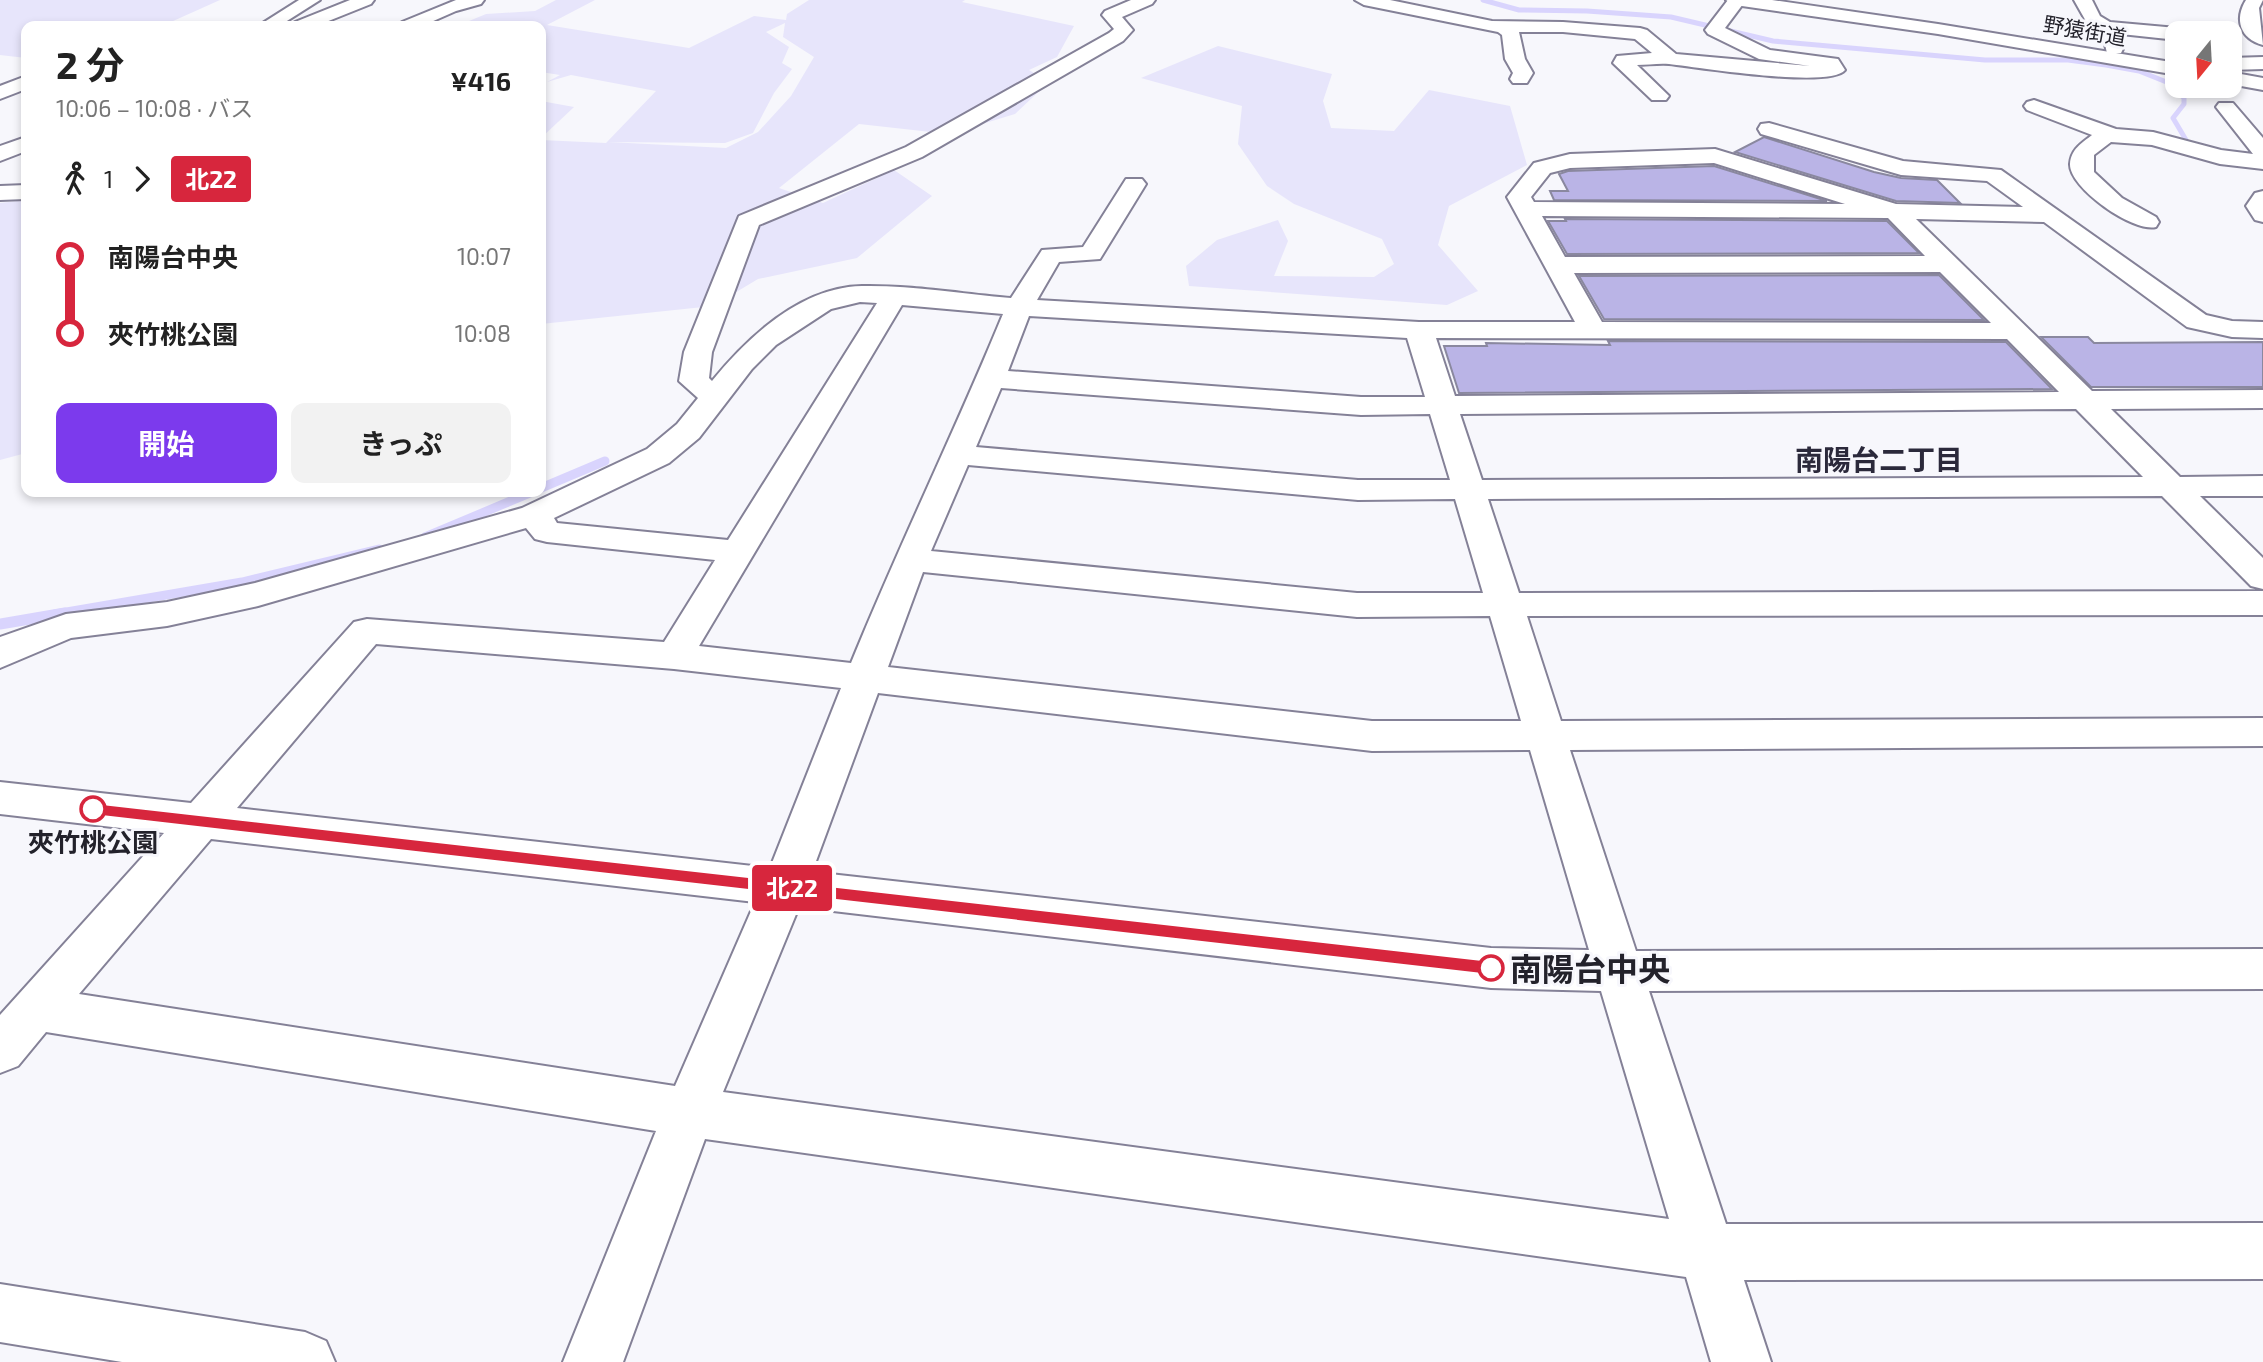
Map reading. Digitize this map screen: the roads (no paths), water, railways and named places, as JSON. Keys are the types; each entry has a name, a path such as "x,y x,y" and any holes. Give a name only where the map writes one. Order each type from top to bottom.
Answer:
{"street":[{"path":"275,21 311,0"},
{"path":"313,21 365,0"},
{"path":"420,21 475,0"},
{"path":"1364,0 1446,18 1504,27 1563,27 1640,34 1669,58"},
{"path":"1659,96 1623,63 1624,60 1669,58 1800,73 1835,69 1831,63 1766,55 1715,28 1736,0"},
{"name":"野猿街道","path":"1736,0 1938,29 2165,67"},
{"name":"野猿街道","path":"1778,0 2165,60"},
{"path":"2084,0 2093,19 2111,30 2115,51"},
{"path":"2255,0 2250,8 2252,34 2263,39"},
{"path":"715,397 694,381 698,352 748,221 914,152 1116,37 1124,30 1111,15 1132,1"},
{"path":"1430,34 1430,24 1446,18"},
{"path":"1504,27 1511,33 1515,59 1523,73 1520,79"},
{"path":"2107,27 2165,33"},
{"path":"2242,64 2263,63"},
{"path":"2242,73 2263,77"},
{"path":"0,79 21,77"},
{"path":"2242,80 2263,84"},
{"path":"0,93 21,84"},
{"path":"2226,107 2263,84"},
{"path":"2034,106 2112,135"},
{"path":"2226,107 2263,116"},
{"path":"2226,107 2263,152"},
{"path":"1593,330 1519,197 1542,168 1570,161 1733,147 1798,113"},
{"path":"1769,129 1901,168 1993,175 2196,321 2232,329 2263,330"},
{"path":"2147,222 2114,203 2083,174 2081,164 2084,152 2105,136 2153,139 2220,157 2263,162"},
{"path":"0,154 21,145"},
{"path":"1733,147 1894,211 2263,578"},
{"path":"593,1362 689,1112 784,888 910,560 991,379 1019,307 1051,255 1091,254 1134,184"},
{"path":"0,192 21,192"},
{"path":"2263,198 2258,206 2263,215"},
{"path":"1524,209 1894,211 2050,215"},
{"path":"1557,265 1950,264"},
{"path":"0,655 15,645 66,626 167,614 258,594 534,515 659,456 688,430 742,363 766,339 822,303 860,294 1019,307 1419,330 2016,331"},
{"path":"674,656 895,295"},
{"path":"1419,330 1741,1362"},
{"path":"991,379 1361,406 2263,399"},
{"path":"957,455 1358,490 2263,486"},
{"path":"534,515 547,532 737,552"},
{"path":"910,560 1357,605 2263,603"},
{"path":"0,1050 367,631 674,656 1372,736 2263,732"},
{"path":"0,798 1491,968 1619,971 2263,969"},
{"path":"35,1009 689,1112 1707,1252 2263,1251"},
{"path":"0,1313 305,1362"}],"waterway":[{"path":"1483,0 1519,10 1587,11 1671,17 1773,41 1985,60 2068,60 2139,71 2169,83 2184,98 2184,104 2173,118 2189,145"},
{"path":"546,486 605,461"},
{"path":"425,537 520,497"},
{"path":"55,614 242,582 379,549"},
{"path":"0,624 65,613"}],"place":[{"name":"夾竹桃公園","path":"93,809"},
{"name":"南陽台中央","path":"1491,968"}],"district":[{"name":"南陽台二丁目","path":"1879,459"}]}
